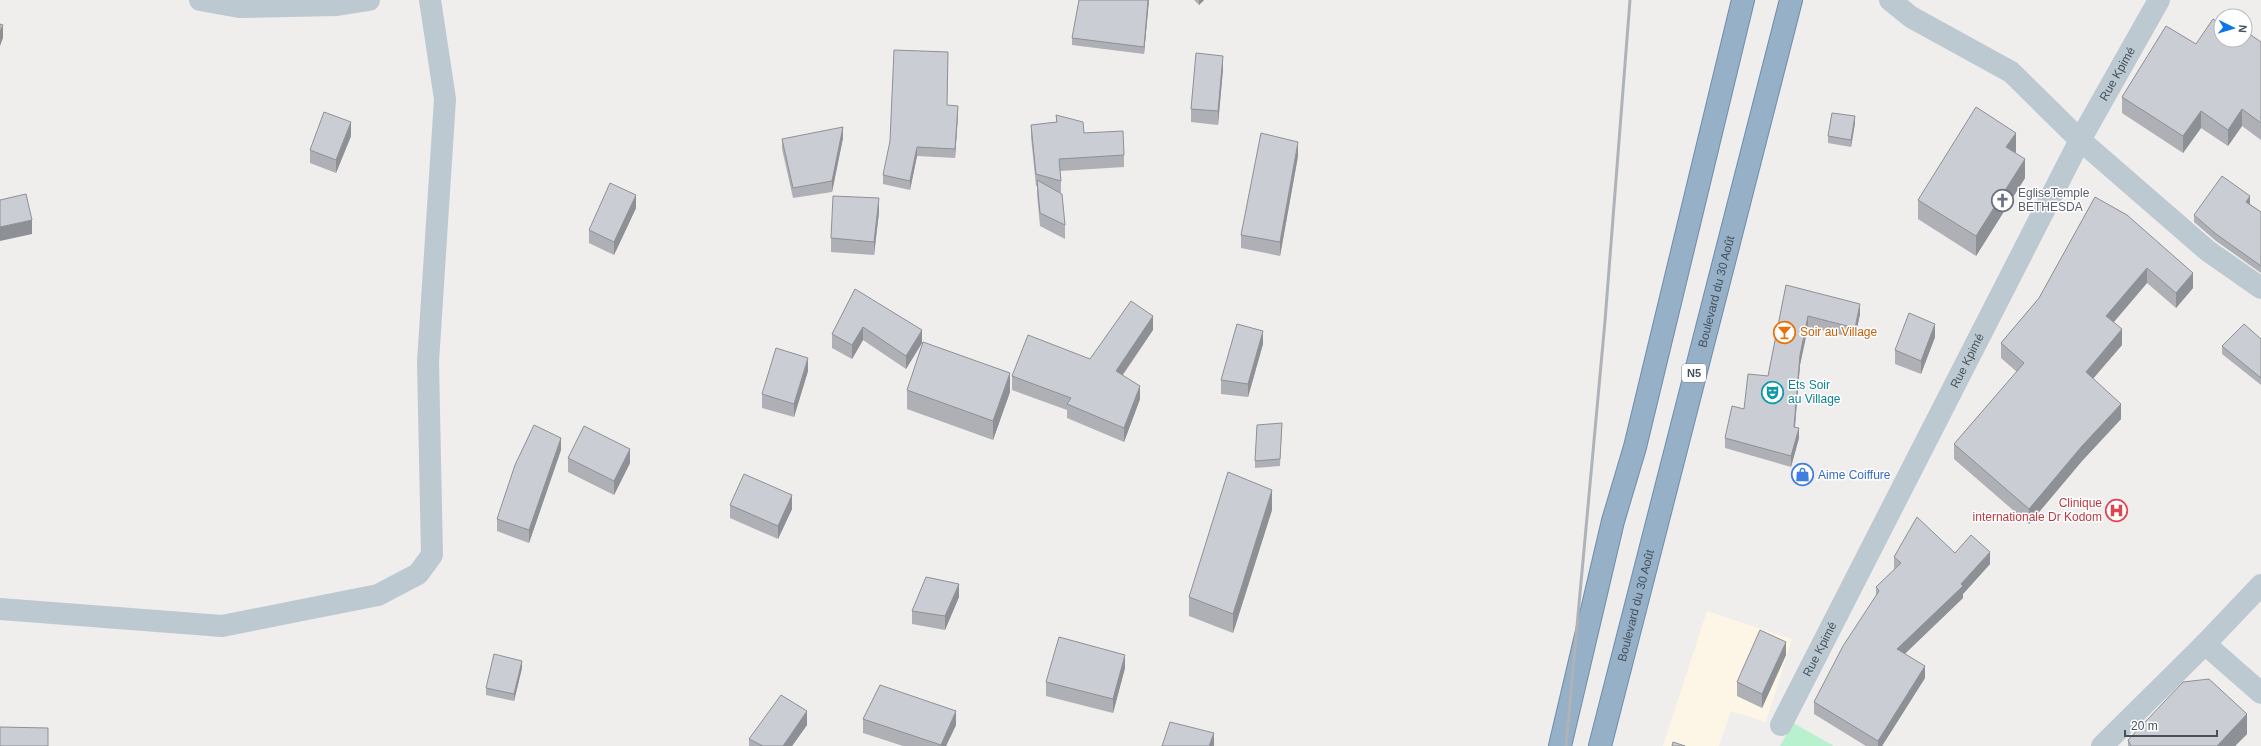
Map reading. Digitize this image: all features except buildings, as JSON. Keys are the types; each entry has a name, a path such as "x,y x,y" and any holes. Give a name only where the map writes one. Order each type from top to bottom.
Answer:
{"highway":[{"path":"1560,746 1610,536 1635,447 1743,0"},
{"name":"Boulevard du 30 Août","path":"1600,746 1791,0"}],"street":[{"path":"200,0 239,7 337,5 369,0"},
{"path":"0,609 222,626 378,595 418,574 432,555 428,362 445,99 430,0"},
{"path":"1890,0 1910,17 2011,72 2080,140 2208,251 2261,288"},
{"name":"Rue Kpimé","path":"1781,725 2080,140 2159,0"},
{"path":"2102,746 2205,644 2261,585"},
{"path":"2205,644 2261,693"}],"shaded area":[{"path":"1707,611 1792,639 1766,722 1731,711 1719,746 1663,746"}],"green space":[{"path":"1793,723 1834,746 1780,746"}],"railway":[{"path":"1566,746 1605,321 1630,0"}],"place":[{"name":"EgliseTemple BETHESDA","path":"2002,200"},
{"name":"Soir au Village","path":"1784,332"},
{"name":"Ets Soir au Village","path":"1772,392"},
{"name":"Aime Coiffure","path":"1802,475"},
{"name":"Clinique internationale Dr Kodom","path":"2117,510"}]}
